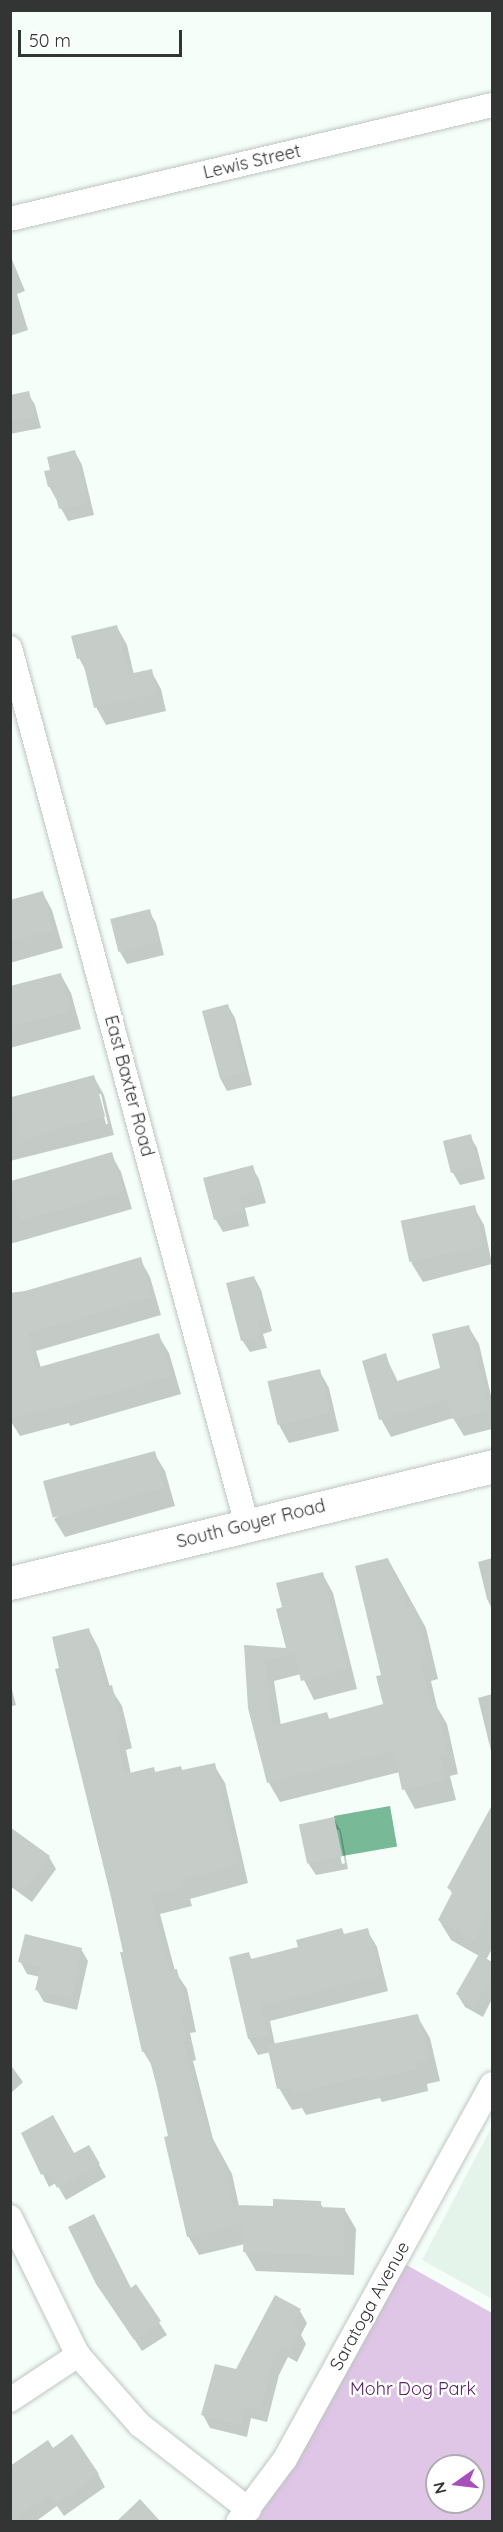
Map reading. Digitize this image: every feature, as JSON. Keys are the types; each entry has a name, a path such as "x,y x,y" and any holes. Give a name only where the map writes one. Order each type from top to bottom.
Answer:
{"street":[{"name":"Lewis Street","path":"10,219 492,105"},
{"name":"East Baxter Road","path":"10,648 246,1525"},
{"name":"South Goyer Road","path":"10,1583 492,1466"},
{"name":"Saratoga Avenue","path":"244,2516 285,2459 492,2084"},
{"path":"10,2217 78,2355 140,2425 244,2516"},
{"path":"10,2400 78,2355"}],"shaded area":[{"path":"390,1806 397,1846 341,1856 334,1816"},
{"path":"492,2126 492,2299 422,2260"}],"green space":[{"name":"Mohr Dog Park","path":"396,2259 492,2313 492,2521 238,2522"}],"building":[{"path":"29,391 35,416 10,422 10,395"},
{"path":"75,450 88,503 59,509 53,486 48,487 44,471 50,470 47,457"},
{"path":"117,625 129,674 152,669 157,693 94,708 82,658 77,659 71,636"},
{"path":"43,891 53,930 10,942 10,900"},
{"path":"150,909 158,942 118,952 110,919"},
{"path":"61,973 71,1011 10,1027 10,986"},
{"path":"228,1004 246,1072 220,1079 202,1011"},
{"path":"94,1075 105,1117 21,1139 10,1098"},
{"path":"471,1134 479,1166 451,1173 443,1141"},
{"path":"112,1152 123,1191 21,1221 10,1181"},
{"path":"253,1165 260,1190 239,1196 243,1213 214,1220 203,1178"},
{"path":"475,1205 484,1246 409,1262 401,1221"},
{"path":"141,1257 152,1297 27,1333 36,1368 159,1333 171,1376 58,1408 58,1406 10,1418 10,1293 25,1291"},
{"path":"254,1276 266,1319 257,1321 261,1335 241,1341 226,1283"},
{"path":"469,1325 490,1410 452,1419 447,1399 379,1420 362,1361 386,1353 394,1382 440,1368 432,1334"},
{"path":"320,1369 330,1413 278,1425 267,1381"},
{"path":"155,1451 165,1488 53,1518 43,1481"},
{"path":"388,1558 395,1585 402,1584 407,1609 415,1607 427,1660 421,1661 430,1705 436,1703 448,1755 440,1756 445,1780 402,1790 394,1751 267,1783 248,1708 244,1645 286,1648 276,1609 282,1607 276,1583 323,1572 347,1669 301,1681 294,1653 264,1661 273,1726 327,1712 329,1719 383,1704 376,1676 381,1675 355,1566"},
{"path":"89,1628 105,1687 112,1685 122,1729 116,1731 125,1774 154,1767 155,1772 181,1766 182,1770 215,1763 238,1864 180,1880 182,1887 150,1895 170,1970 177,1969 187,2013 180,2014 187,2041 183,2042 206,2129 209,2128 215,2155 221,2154 233,2205 273,2206 273,2199 321,2201 321,2207 345,2208 344,2256 243,2252 244,2223 187,2237 164,2137 168,2136 156,2083 147,2050 142,2052 120,1952 123,1952 111,1897 55,1669 59,1668 52,1637"},
{"path":"492,1805 492,1907 474,1940 438,1920 453,1891 447,1888"},
{"path":"334,1817 342,1856 307,1864 299,1824"},
{"path":"10,1827 50,1856 24,1890 10,1880"},
{"path":"342,1928 344,1934 368,1928 380,1975 261,2005 268,2035 248,2039 229,1957 249,1952 251,1959 298,1947 296,1940"},
{"path":"25,1934 82,1948 71,1998 35,1990 41,1967 18,1962"},
{"path":"479,1954 492,1962 492,1975 475,2005 456,1994"},
{"path":"418,2014 429,2058 415,2062 417,2069 368,2080 367,2076 291,2093 290,2086 277,2089 267,2045"},
{"path":"53,2115 74,2153 89,2145 100,2164 57,2188 48,2171 41,2175 21,2133"},
{"path":"94,2214 131,2288 136,2284 161,2321 134,2340 96,2284 68,2227"},
{"path":"275,2295 301,2309 292,2326 300,2330 290,2350 281,2346 272,2362 260,2410 245,2406 240,2425 201,2415 215,2364 236,2369"},
{"path":"72,2434 99,2474 56,2504 49,2495 10,2520 10,2466 48,2440 53,2448"},
{"path":"140,2499 161,2522 116,2522"}]}
